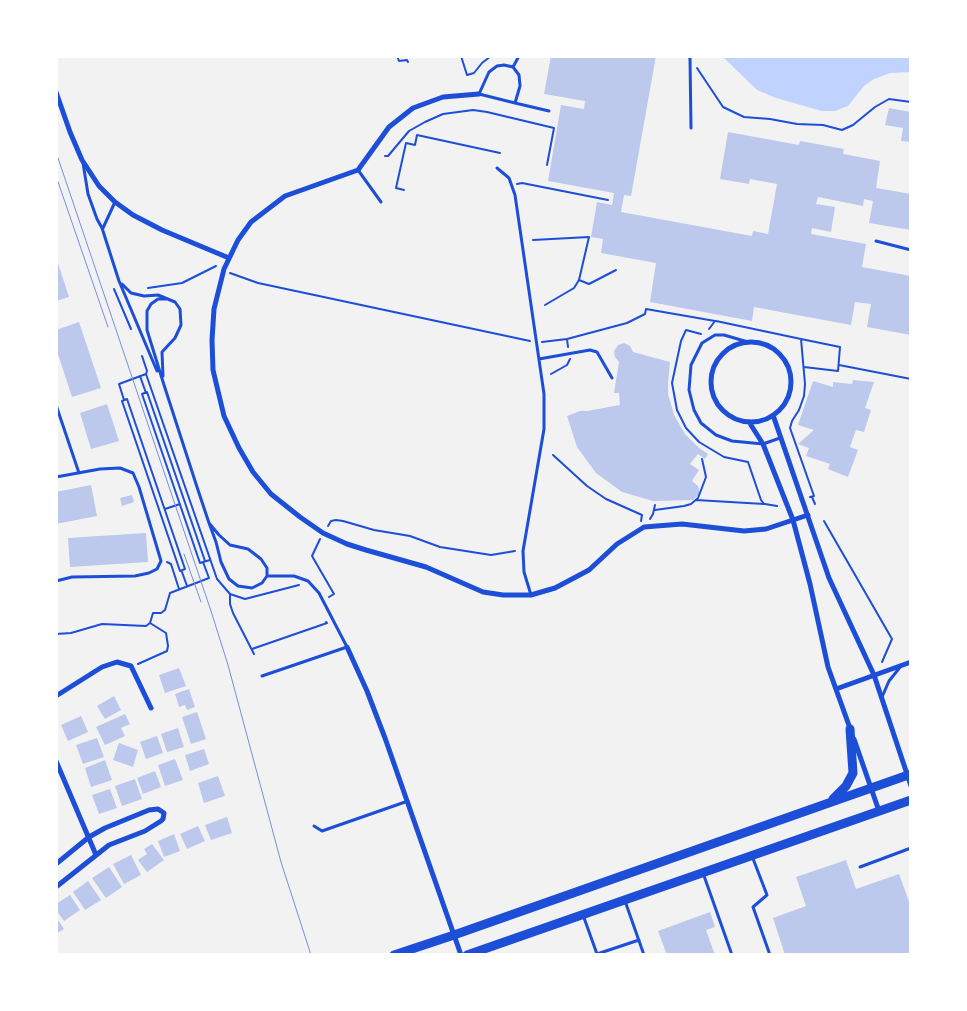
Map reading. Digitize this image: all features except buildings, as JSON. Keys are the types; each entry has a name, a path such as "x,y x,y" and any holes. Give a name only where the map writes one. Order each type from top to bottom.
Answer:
{"main road":[{"path":"830,802 846,786 853,773 850,729"},
{"path":"394,955 909,774"},
{"path":"467,955 911,800"}],"street":[{"path":"56,92 82,160 100,186 115,202 133,215 162,230 229,258"},
{"path":"479,94 443,97 413,108 389,127 358,170 285,196 251,222 238,240 224,269 214,309 213,370 224,416 253,472 271,494 300,518 324,533 347,544 426,567 484,592 503,595 530,595 555,588 589,570 617,544 644,528 682,524 744,532 766,530 808,515"},
{"path":"748,342 761,343 773,348 782,357 788,369 791,382 789,394 782,406 773,415 762,420 749,422 736,419 724,412 715,399 711,383 716,362 724,352 735,345 748,342"},
{"path":"773,415 829,578 874,675 909,774 911,786"},
{"path":"749,422 763,444 793,520 810,584 828,667 879,811"},
{"path":"347,647 367,691 462,955"},
{"path":"56,696 102,667 117,662 131,666 151,708"},
{"path":"836,690 911,662"},
{"path":"56,760 96,855"},
{"path":"56,864 89,837 119,821 149,810 158,809 164,813 161,821 145,831 109,846 56,886"}],"lane":[{"path":"513,67 519,56"},
{"path":"689,57 691,128"},
{"path":"516,103 520,86 519,75 513,67 497,66 488,72 479,94 516,103 550,111"},
{"path":"82,160 88,194 97,219 102,228 120,282 164,385"},
{"path":"497,168 509,178 515,195 544,394 544,429 523,550 524,572 530,595"},
{"path":"358,170 382,202"},
{"path":"102,228 115,202"},
{"path":"876,240 911,250"},
{"path":"120,282 137,296 158,295 175,302 180,309 181,325 175,338 162,352 161,356 164,385"},
{"path":"167,299 158,299 146,311 147,330 221,562 229,579 238,586 252,588 262,583 267,576 267,568 256,554 248,549 230,545 218,535 210,523"},
{"path":"748,342 724,335 715,335 702,343 690,365 689,390 694,410 701,423 716,435 732,442 763,444 780,438"},
{"path":"539,359 590,350 597,352 612,378"},
{"path":"56,405 79,473"},
{"path":"56,477 120,468 133,472 161,560 157,569 149,574 72,577 56,581"},
{"path":"262,676 347,647 319,593 308,581 294,576 267,576"},
{"path":"882,698 889,681 901,665"},
{"path":"314,826 322,831 408,801"},
{"path":"860,867 911,848"},
{"path":"752,856 768,895 753,907 770,955"},
{"path":"703,873 732,955"},
{"path":"624,900 644,955"},
{"path":"583,914 597,954 638,940"}],"path":[{"path":"397,56 399,61 407,60 408,62"},
{"path":"461,56 467,75 474,73 482,62 491,56"},
{"path":"689,57 723,107 744,117 797,124 822,125 842,130 853,125 875,107 889,99 911,102"},
{"path":"385,156 388,156 409,131 425,122 453,112 473,110 554,128 547,165"},
{"path":"404,190 396,188 406,143 415,145 417,135 500,153"},
{"path":"512,185 522,183 608,200"},
{"path":"533,240 589,237 580,280 574,288 545,305"},
{"path":"142,290 158,285 182,283 216,266"},
{"path":"580,280 589,284 616,270"},
{"path":"230,273 258,283 536,342 567,339 627,324 644,314 646,310 715,321 840,347 838,370 804,367"},
{"path":"715,321 712,328 702,335 686,330 684,333 672,383 677,410 686,428 699,442 724,457 748,462 764,504"},
{"path":"551,374 567,365 570,360 567,339"},
{"path":"801,339 804,367 804,396 790,428 814,496 812,497 815,504"},
{"path":"839,365 911,379"},
{"path":"146,374 118,384 124,400 122,401 180,571 182,571 187,586"},
{"path":"56,634 71,633 102,624 146,626 150,623 153,613 161,613 165,610 170,593 209,578 148,392 146,393 140,376"},
{"path":"146,393 142,394 200,563 210,560"},
{"path":"124,400 128,399 185,570 182,571"},
{"path":"553,455 587,486 606,499 642,515 640,525 651,518 655,505"},
{"path":"655,510 684,506 696,500 702,490 706,477 702,459"},
{"path":"807,494 808,498 812,497"},
{"path":"696,500 777,506"},
{"path":"165,509 180,504"},
{"path":"327,528 331,521 336,520 374,530 410,536 440,548 491,555 515,551"},
{"path":"824,522 892,639 882,662"},
{"path":"320,539 312,556 334,594 329,597"},
{"path":"161,560 171,564 179,589"},
{"path":"230,594 230,604 233,613 254,654"},
{"path":"252,648 326,623 323,617"},
{"path":"131,666 166,651 168,640 166,633 150,623"}],"water":[{"path":"722,56 911,56 911,72 890,73 874,79 864,86 848,106 835,111 822,111 776,98 757,90"}],"tram line":[{"path":"56,152 211,611 228,665 281,862 311,955"},
{"path":"56,176 108,327"},
{"path":"184,554 201,602"}]}
